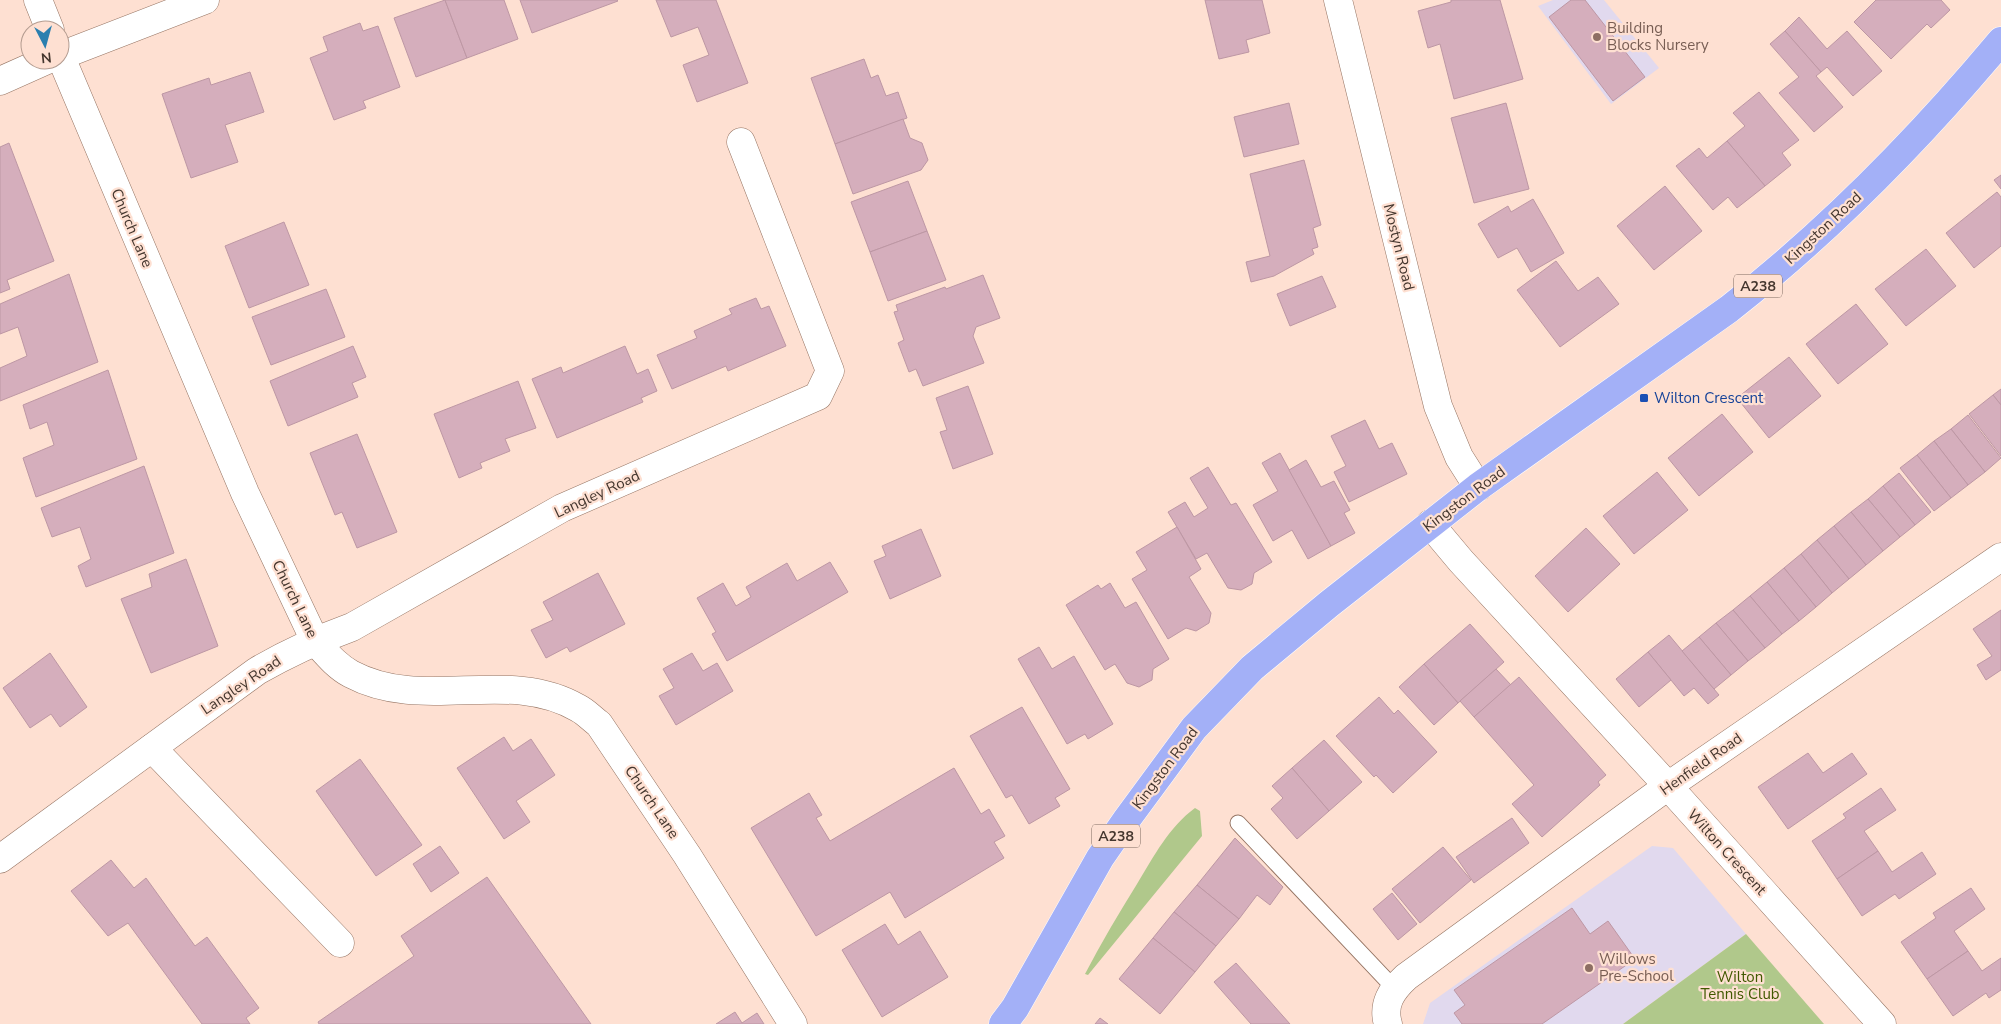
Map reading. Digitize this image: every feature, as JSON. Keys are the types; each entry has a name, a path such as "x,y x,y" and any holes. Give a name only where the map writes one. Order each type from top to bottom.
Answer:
{"main road":[{"name":"Kingston Road","path":"1003,1024 1015,1008 1100,858 1194,728 1252,668 1329,604 1478,487 1729,309 1766,280 1852,204 1917,137 2001,41"}],"street":[{"path":"38,0 46,20"},
{"path":"70,51 205,0"},
{"name":"Mostyn Road","path":"1338,0 1438,406 1459,458 1478,487"},
{"path":"0,81 25,70"},
{"name":"Church Lane","path":"66,70 244,493 315,641 330,659 350,673 374,684 401,690 417,691 475,689 530,691 556,698 579,708 599,724 687,855 793,1024"},
{"name":"Langley Road","path":"0,859 256,671 315,641 352,627 562,508 818,396 830,371 741,142"},
{"name":"Wilton Crescent","path":"1430,524 1461,561 1668,786 1882,1024"},
{"name":"Henfield Road","path":"1400,982 1668,786 2001,557"},
{"path":"152,748 340,943"},
{"path":"1388,1024 1386,1016 1387,1001 1400,982"}],"lane":[{"path":"1238,823 1400,982"}],"shaded area":[{"name":"Building Blocks Nursery","path":"1553,0 1604,0 1659,68 1611,104 1538,6"},
{"name":"Willows Pre-School","path":"1652,846 1673,848 1746,934 1623,1024 1423,1024 1430,1003"}],"green space":[{"path":"1195,808 1200,811 1202,836 1088,975 1085,974 1110,928 1156,853 1177,824"},
{"name":"Wilton Tennis Club","path":"1746,934 1824,1024 1623,1024"}],"building":[{"path":"445,0 467,58 416,77 394,18"},
{"path":"445,0 504,0 518,39 467,58"},
{"path":"520,0 617,0 618,1 532,33"},
{"path":"656,0 716,0 748,83 697,102 683,65 709,55 698,27 671,37"},
{"path":"1205,0 1262,0 1270,33 1246,40 1249,52 1219,59"},
{"path":"1451,0 1500,0 1523,79 1454,99 1440,44 1428,48 1418,11 1451,2"},
{"name":"Building Blocks Nursery","path":"1571,0 1585,0 1645,77 1613,101 1549,17"},
{"path":"1876,0 1941,0 1950,10 1931,28 1927,24 1891,59 1854,22"},
{"path":"1799,17 1827,49 1847,31 1882,71 1853,96 1827,67 1821,72 1785,31"},
{"path":"360,23 363,31 378,26 400,87 363,101 366,108 334,120 310,58 328,51 323,37"},
{"path":"1785,31 1821,72 1816,76 1843,107 1814,132 1779,93 1799,77 1770,44"},
{"path":"864,59 871,78 878,75 886,96 898,92 907,118 835,144 811,78"},
{"path":"250,72 264,112 225,125 238,162 191,178 162,94 209,78 211,85"},
{"path":"1759,92 1799,140 1782,153 1791,165 1765,186 1727,141 1745,126 1733,113"},
{"path":"1289,103 1299,144 1244,157 1234,117"},
{"path":"1506,103 1529,189 1474,203 1451,118"},
{"path":"903,119 910,138 922,143 928,160 921,170 853,194 835,144"},
{"path":"1727,141 1765,186 1737,208 1728,197 1713,210 1676,166 1699,148 1707,158"},
{"path":"9,143 54,261 7,280 10,289 0,293 0,147"},
{"path":"1304,160 1321,225 1313,228 1318,247 1312,249 1314,254 1274,276 1251,282 1246,262 1270,256 1250,174"},
{"path":"2001,175 2001,189 1994,180"},
{"path":"908,181 927,231 870,252 851,202"},
{"path":"1665,186 1702,231 1654,270 1617,226"},
{"path":"1997,192 2001,197 2001,246 1974,268 1946,233"},
{"path":"1533,199 1564,253 1531,272 1517,248 1498,258 1478,224 1508,206 1511,212"},
{"path":"284,222 309,285 249,308 225,246"},
{"path":"927,231 946,280 888,301 870,252"},
{"path":"1926,249 1956,286 1906,326 1875,289"},
{"path":"1556,261 1578,291 1598,277 1619,304 1560,347 1517,290"},
{"path":"69,274 98,362 0,401 0,368 27,356 18,327 0,334 0,304"},
{"path":"983,275 1000,318 976,327 973,336 984,363 923,386 916,369 909,372 898,343 904,340 894,312 898,311 896,305"},
{"path":"1322,276 1336,307 1290,326 1277,294"},
{"path":"326,289 345,337 271,365 252,317"},
{"path":"756,298 761,309 769,306 786,346 728,371 726,366 672,389 657,355 697,338 694,331 732,314 729,309"},
{"path":"1856,304 1888,344 1838,384 1806,344"},
{"path":"353,346 366,377 352,383 358,397 288,426 270,381"},
{"path":"625,346 637,374 648,369 657,391 641,398 643,402 557,438 532,379 561,367 563,373"},
{"path":"1789,357 1821,396 1769,438 1737,398"},
{"path":"108,370 137,459 36,497 23,458 54,445 47,422 30,429 23,405"},
{"path":"518,381 536,428 505,439 510,451 480,463 482,468 459,478 434,414"},
{"path":"968,386 993,454 953,469 940,432 947,430 936,398"},
{"path":"2001,389 2001,405 1993,395"},
{"path":"1993,395 2001,405 2001,456 1969,414"},
{"path":"1722,414 1753,452 1699,496 1668,458"},
{"path":"1968,415 2001,458 1985,472 1951,429"},
{"path":"1365,420 1379,449 1392,443 1407,474 1349,502 1334,472 1346,466 1331,436"},
{"path":"1951,429 1985,472 1968,485 1934,441"},
{"path":"357,434 397,532 357,548 342,512 335,515 310,453"},
{"path":"1934,441 1968,485 1951,498 1917,455"},
{"path":"1280,453 1331,546 1308,559 1292,530 1273,541 1253,505 1278,491 1262,463"},
{"path":"1917,455 1951,498 1934,511 1900,468"},
{"path":"1306,460 1321,487 1334,481 1350,510 1344,513 1355,533 1331,546 1289,470"},
{"path":"144,466 174,553 86,587 78,566 91,559 80,527 52,537 41,508"},
{"path":"1208,467 1231,505 1236,503 1272,562 1254,573 1252,584 1241,590 1228,588 1207,553 1196,559 1168,512 1185,502 1194,517 1208,508 1190,478"},
{"path":"1657,472 1688,510 1634,554 1603,516"},
{"path":"1899,473 1931,512 1915,525 1883,486"},
{"path":"1883,486 1915,525 1900,537 1868,499"},
{"path":"1868,499 1900,537 1883,551 1851,512"},
{"path":"1851,512 1883,551 1866,565 1834,526"},
{"path":"1834,526 1866,565 1849,579 1817,540"},
{"path":"1177,527 1201,569 1189,577 1211,613 1209,623 1196,631 1186,628 1168,639 1132,579 1147,570 1136,552"},
{"path":"1586,528 1620,564 1568,612 1535,576"},
{"path":"921,529 941,576 890,599 874,561 886,556 882,546"},
{"path":"1817,540 1849,579 1832,593 1801,554"},
{"path":"1801,554 1832,593 1816,607 1784,568"},
{"path":"186,559 218,646 151,673 121,599 152,587 149,574"},
{"path":"830,562 848,592 727,661 712,634 716,632 697,598 723,583 736,606 751,597 746,587 787,563 797,581"},
{"path":"1784,568 1816,607 1799,621 1767,582"},
{"path":"598,573 625,624 570,652 567,647 546,658 531,630 553,620 543,602"},
{"path":"1767,582 1799,621 1782,634 1750,596"},
{"path":"1110,583 1125,608 1136,602 1169,659 1153,669 1152,680 1139,687 1127,683 1115,664 1105,670 1066,605 1098,585 1101,589"},
{"path":"1750,596 1782,634 1765,648 1733,610"},
{"path":"1733,610 1765,648 1748,661 1716,623"},
{"path":"2001,610 2001,670 1986,680 1977,665 1992,656 1973,629"},
{"path":"1716,623 1748,661 1731,675 1699,637"},
{"path":"1470,624 1504,662 1458,703 1424,664"},
{"path":"1669,635 1719,695 1708,704 1694,688 1684,696 1648,652"},
{"path":"1699,637 1731,675 1714,689 1682,651"},
{"path":"1039,647 1052,669 1074,656 1113,724 1088,739 1085,734 1067,744 1018,659"},
{"path":"1648,652 1671,680 1639,707 1616,679"},
{"path":"50,653 87,707 60,727 51,714 30,728 3,688"},
{"path":"692,653 703,671 717,663 733,691 676,725 659,696 674,688 663,669"},
{"path":"1424,664 1458,703 1434,725 1399,687"},
{"path":"1496,669 1511,685 1474,717 1460,701"},
{"path":"1519,677 1606,775 1598,782 1600,785 1542,837 1512,804 1534,785 1474,717"},
{"path":"1379,697 1394,714 1398,710 1437,752 1393,793 1376,775 1374,777 1336,736"},
{"path":"1022,707 1070,789 1055,798 1060,806 1029,824 1012,795 1006,798 970,736"},
{"path":"504,737 513,751 531,739 555,775 516,801 530,822 504,839 457,768"},
{"path":"1324,740 1362,782 1329,811 1292,768"},
{"path":"1808,753 1823,773 1852,753 1867,774 1788,829 1758,787"},
{"path":"360,759 422,845 376,876 316,791"},
{"path":"954,768 981,814 989,809 1005,836 994,842 1004,858 905,918 890,892 816,936 751,828 809,793 822,815 816,818 830,841"},
{"path":"1292,768 1329,811 1297,839 1271,809 1283,798 1272,786"},
{"path":"1881,788 1896,810 1864,831 1878,851 1837,879 1812,841 1846,818 1843,814"},
{"path":"1512,818 1529,843 1474,883 1456,857"},
{"path":"1235,838 1283,887 1270,905 1257,895 1239,919 1197,885"},
{"path":"440,846 459,873 431,892 413,864"},
{"path":"1443,847 1471,880 1420,923 1392,889"},
{"path":"1878,851 1892,872 1922,852 1936,874 1899,899 1895,894 1862,916 1837,879"},
{"path":"111,860 134,888 146,878 195,946 207,937 259,1008 246,1018 250,1024 202,1024 128,923 108,936 71,891"},
{"path":"487,877 591,1024 319,1024 318,1022 414,956 401,936"},
{"path":"1197,885 1239,919 1216,946 1174,912"},
{"path":"1971,888 1985,909 1954,931 1968,951 1927,979 1901,942 1936,918 1933,913"},
{"path":"1392,893 1417,924 1398,940 1373,909"},
{"path":"1572,908 1590,934 1608,921 1635,959 1542,1024 1462,1024 1454,1013 1465,1005 1454,990"},
{"path":"1174,912 1216,946 1195,972 1153,938"},
{"path":"885,924 898,945 920,931 948,977 882,1017 842,950"},
{"path":"1153,938 1195,972 1160,1014 1119,979"},
{"path":"1968,951 1982,971 2001,958 2001,990 1989,998 1986,993 1953,1016 1927,979"},
{"path":"1236,963 1290,1024 1251,1024 1214,982"},
{"path":"735,1012 742,1023 757,1013 764,1024 716,1024"},
{"path":"1100,1018 1108,1024 1095,1024"}],"place":[{"name":"Building Blocks Nursery","path":"1597,37"},
{"name":"Wilton Crescent","path":"1644,398"},
{"name":"Willows Pre-School","path":"1589,968"}]}
